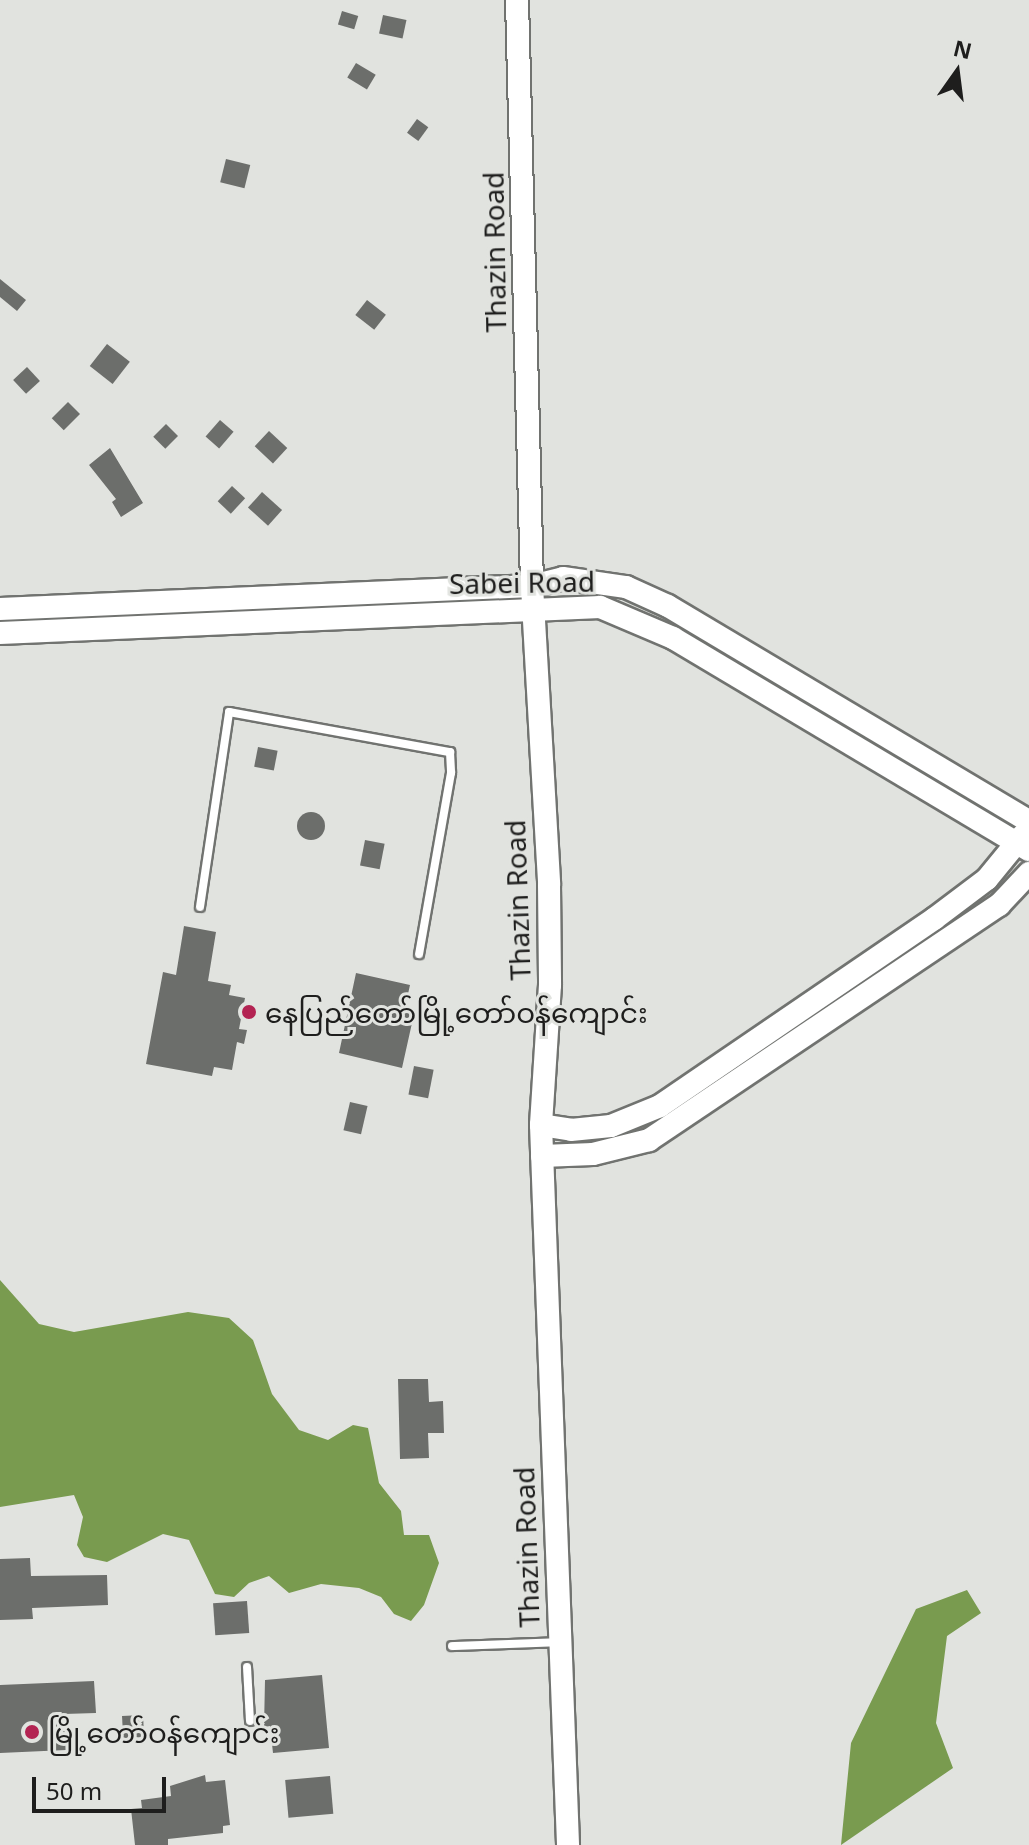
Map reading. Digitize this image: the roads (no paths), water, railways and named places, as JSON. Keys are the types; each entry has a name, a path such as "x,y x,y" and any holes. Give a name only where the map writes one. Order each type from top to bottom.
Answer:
{"street":[{"name":"Thazin Road","path":"517,0 532,586 550,900 550,985 541,1125 568,1845"},
{"name":"Sabei Road","path":"0,609 532,586 563,578 626,587 668,606 1029,822"},
{"name":"Sabei Road","path":"0,633 600,607 635,618 1023,848"},
{"path":"541,1125 571,1130 611,1126 660,1106 934,919 987,879 1023,848 1029,822"},
{"path":"542,1156 593,1154 649,1140 999,905 1029,873"}],"lane":[{"path":"200,907 229,712 450,752 451,773 419,954"},
{"path":"452,1646 560,1642"},
{"path":"247,1667 250,1721"}],"place":[{"name":"နေပြည်တော်မြို့တော်ဝန်ကျောင်း","path":"249,1012"},
{"name":"မြို့တော်ဝန်ကျောင်း","path":"32,1732"}]}
